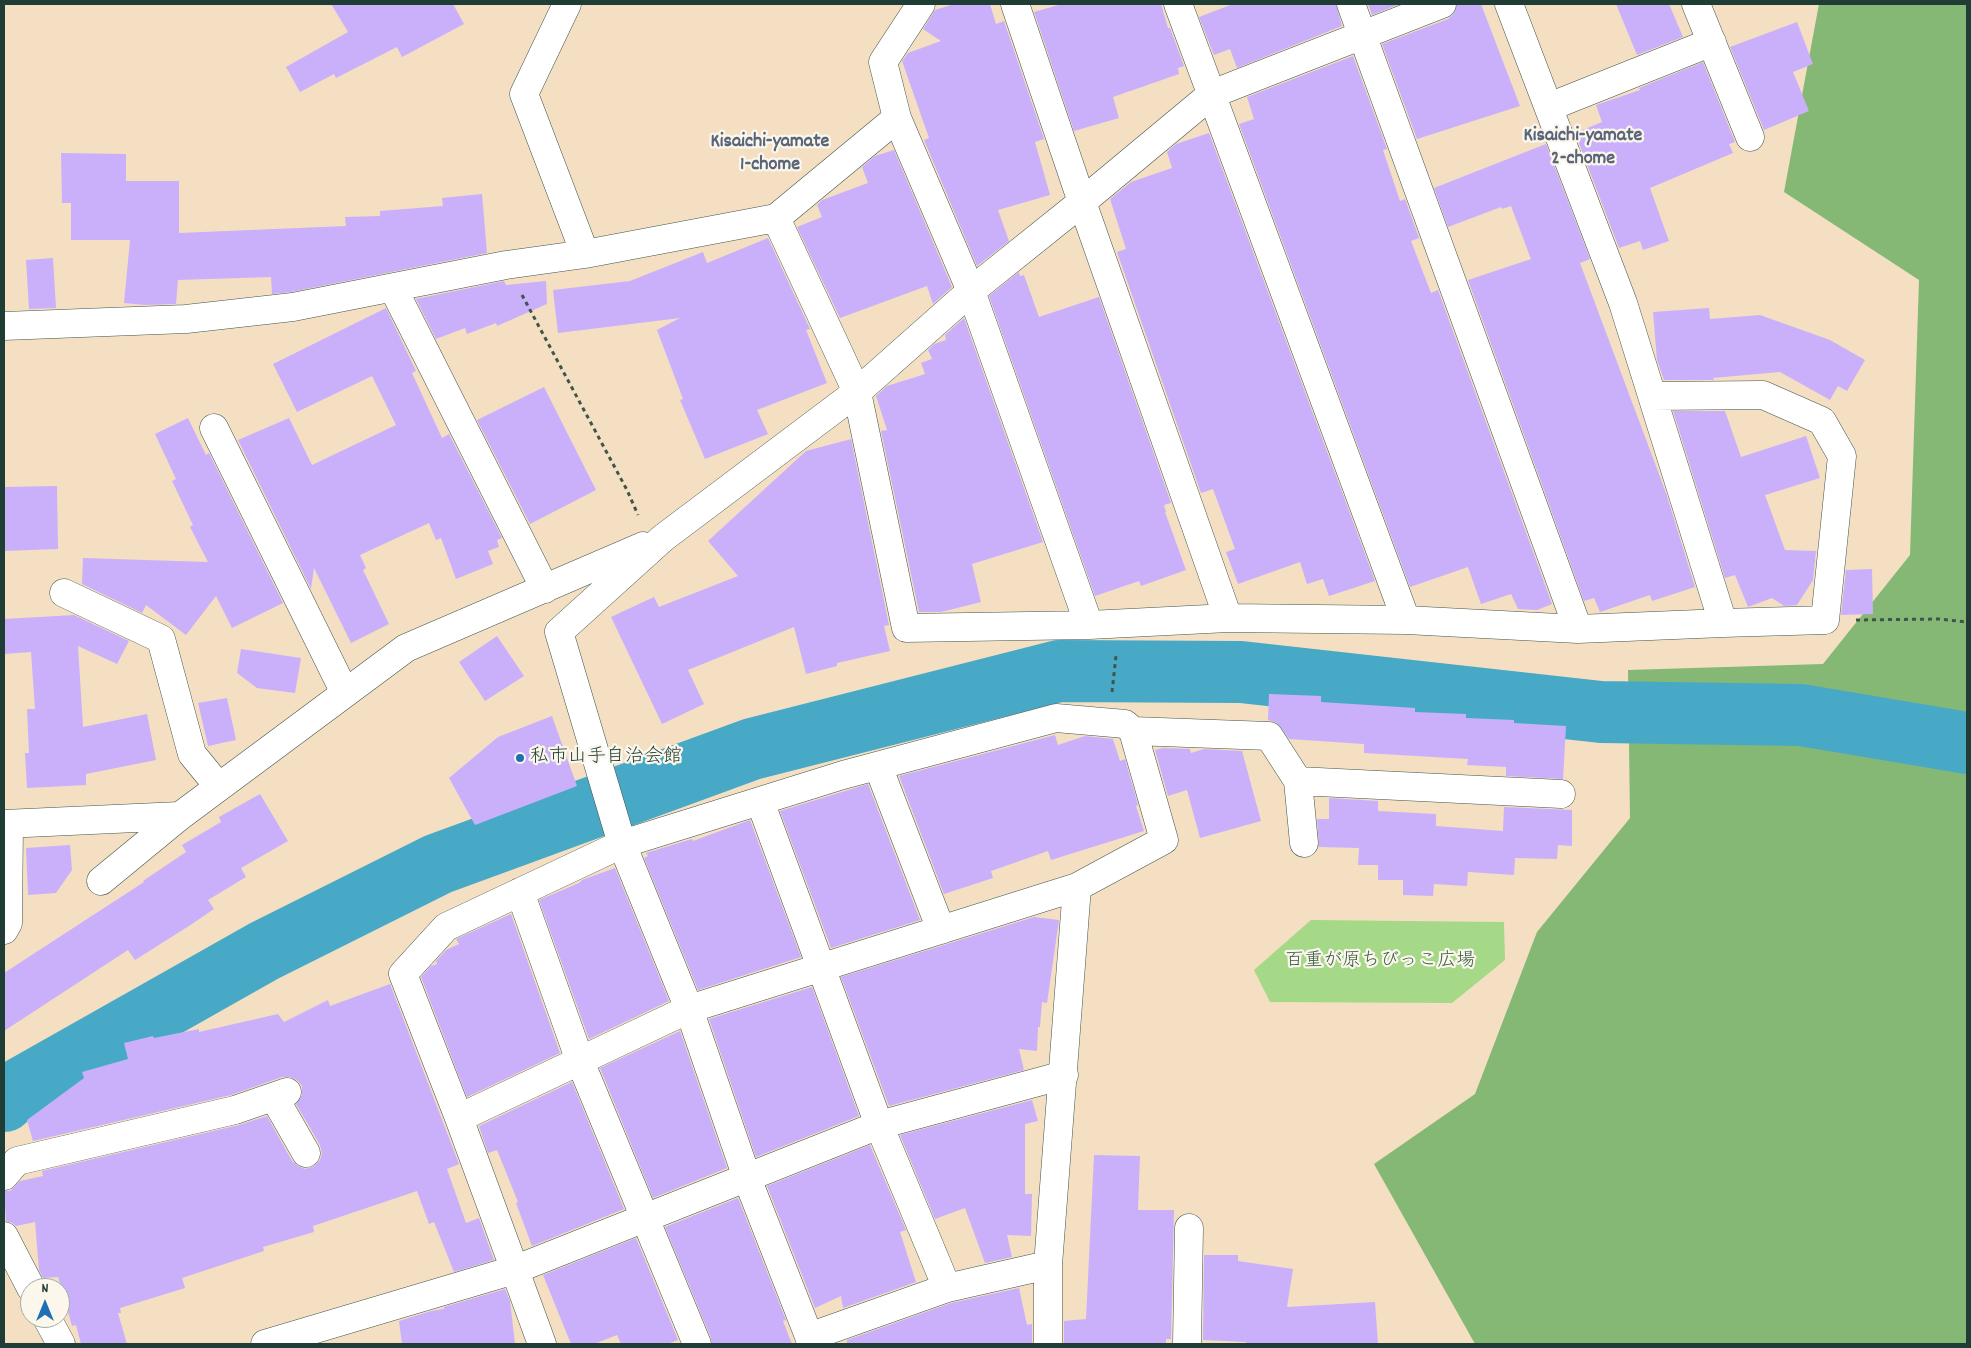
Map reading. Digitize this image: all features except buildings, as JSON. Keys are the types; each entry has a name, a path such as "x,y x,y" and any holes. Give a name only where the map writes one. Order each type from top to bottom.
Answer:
{"street":[{"path":"567,4 524,94 585,254"},
{"path":"921,4 883,62 897,118 971,291 1089,625"},
{"path":"1015,4 1082,202 1228,618"},
{"path":"1178,4 1406,620"},
{"path":"1351,4 1578,629"},
{"path":"1048,1265 947,1288 810,1341 747,1178 689,1010 622,844 559,632 656,540 857,392 971,291 1212,94 1442,4"},
{"path":"1509,4 1623,303 1723,623"},
{"path":"1696,4 1750,137"},
{"path":"1549,108 1712,42"},
{"path":"4,326 186,319 293,307 506,265 585,254 776,218 897,118"},
{"path":"776,218 857,392 906,628 1089,625 1228,618 1406,620 1578,629 1825,620 1842,456 1822,421 1764,394 1653,396"},
{"path":"393,288 544,589"},
{"path":"214,428 345,693"},
{"path":"101,881 180,816 406,648 656,540"},
{"path":"64,593 161,638 192,754 219,787"},
{"path":"459,1118 689,1010 1078,887 1164,840 1133,731 1125,724 1056,718 878,766 622,844 446,927 403,974 459,1118 542,1344"},
{"path":"1133,731 1269,736 1298,781 1304,843"},
{"path":"878,766 941,930"},
{"path":"1298,781 1561,794"},
{"path":"760,801 879,1125 947,1288"},
{"path":"4,930 8,923 6,824 180,816"},
{"path":"1048,1344 1048,1265 1078,887"},
{"path":"520,892 580,1061 697,1344"},
{"path":"266,1344 514,1270 879,1125 1064,1076"},
{"path":"4,1176 17,1161 235,1110 280,1094 306,1153"},
{"path":"1187,1344 1189,1228"},
{"path":"4,1236 26,1278"},
{"path":"52,1328 61,1344"}],"path":[{"path":"506,265 627,490 656,540"},
{"path":"1825,620 1939,619 1967,622"},
{"path":"1112,691 1116,654"}],"green space":[{"path":"1819,4 1967,4 1967,1344 1475,1344 1374,1164 1475,1094 1537,932 1630,818 1628,670 1823,664 1910,555 1919,280 1784,192"},
{"name":"百重が原ちびっこ広場","path":"1311,920 1504,922 1505,960 1452,1003 1270,1002 1254,970"}],"waterway":[{"path":"4,1101 11,1094 264,951 438,864 752,749 1059,671 1241,672 1601,712 1801,715 1967,743"}],"place":[{"name":"私市山手自治会館","path":"520,758"}],"district":[{"name":"Kisaichi-yamate 2-chome","path":"1583,148"},
{"name":"Kisaichi-yamate 1-chome","path":"770,154"}]}
